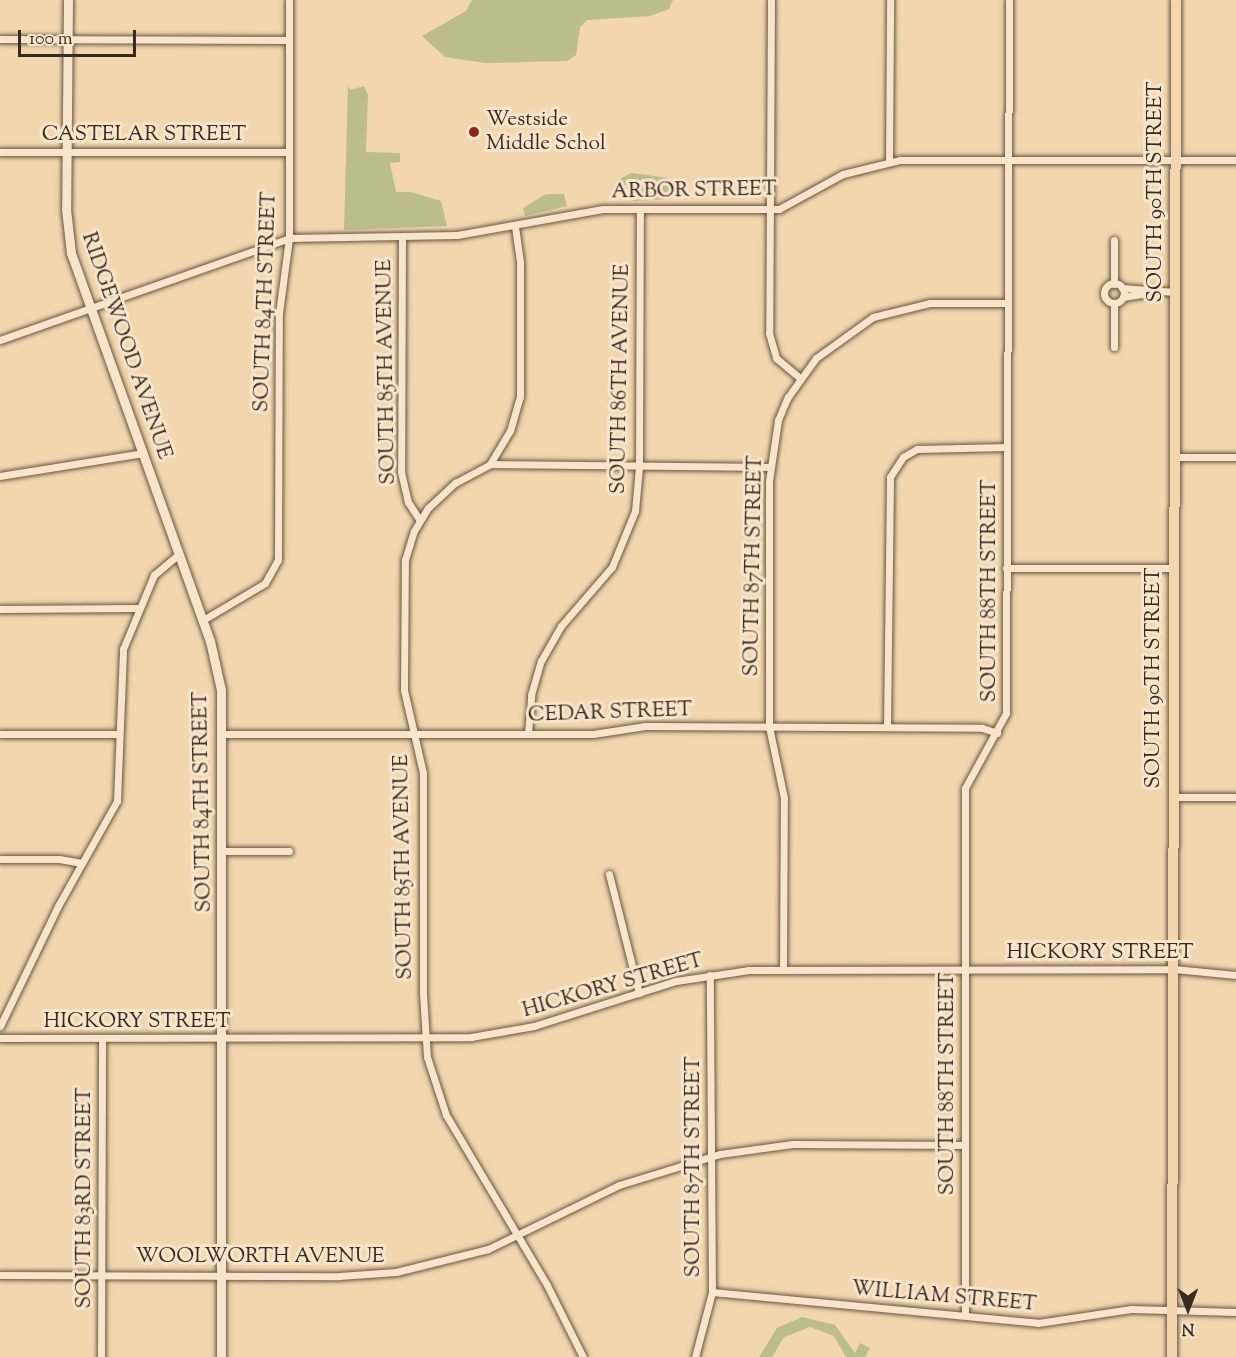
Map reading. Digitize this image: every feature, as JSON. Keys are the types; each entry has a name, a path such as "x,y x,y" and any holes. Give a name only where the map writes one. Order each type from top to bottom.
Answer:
{"main road":[{"name":"RIDGEWOOD AVENUE","path":"68,0 69,241 90,308 203,620"},
{"name":"SOUTH 90TH STREET","path":"1172,1357 1176,0"},
{"name":"SOUTH 84TH STREET","path":"203,620 218,673 223,734 221,1357"}],"street":[{"name":"SOUTH 84TH STREET","path":"203,620 265,583 278,560 279,313 289,238 289,0"},
{"path":"771,0 770,342 780,363 800,378"},
{"path":"889,162 890,0"},
{"name":"SOUTH 88TH STREET","path":"965,1315 965,788 998,733 1006,713 1009,0"},
{"path":"0,39 289,40"},
{"name":"CASTELAR STREET","path":"0,152 289,152"},
{"name":"ARBOR STREET","path":"0,340 289,238 457,235 581,211 771,210 786,207 843,174 889,162 1236,160"},
{"name":"SOUTH 86TH AVENUE","path":"528,734 531,695 541,661 561,626 603,580 621,552 635,511 639,467 640,209"},
{"path":"419,519 444,491 490,464 510,431 520,396 520,262 515,225"},
{"name":"SOUTH 85TH AVENUE","path":"402,237 401,471 408,502 419,519 409,545 404,575 404,690 423,773 425,1038 432,1076 446,1115 518,1236 583,1357"},
{"path":"1114,240 1114,284 1104,293 1114,303 1114,347"},
{"path":"1114,284 1122,288 1150,292 1175,292"},
{"path":"1122,288 1123,297"},
{"path":"1114,303 1123,297 1150,292"},
{"name":"SOUTH 87TH STREET","path":"783,969 784,798 768,727 770,467 778,420 800,378 836,340 885,312 930,303 1007,303"},
{"path":"887,727 888,485 903,457 931,446 1007,447"},
{"path":"0,476 142,453"},
{"path":"1174,457 1236,457"},
{"path":"490,464 770,467"},
{"path":"0,1026 81,863 117,801 121,661 139,608 154,575 179,554"},
{"path":"1006,568 1174,568"},
{"path":"0,609 139,608"},
{"name":"CEDAR STREET","path":"223,734 593,734 645,726 982,728 998,733"},
{"path":"0,734 119,734"},
{"path":"1173,797 1236,797"},
{"path":"223,851 289,852"},
{"path":"0,859 59,859 81,863"},
{"path":"609,874 639,993"},
{"name":"HICKORY STREET","path":"0,1038 425,1038 510,1031 639,993 710,975 783,969 1173,969 1236,975"},
{"name":"SOUTH 87TH STREET","path":"695,1357 712,1292 710,975"},
{"name":"SOUTH 83RD STREET","path":"101,1357 102,1039"},
{"name":"WOOLWORTH AVENUE","path":"0,1275 339,1276 396,1272 461,1258 518,1236 619,1185 710,1156 792,1144 964,1145"},
{"name":"WILLIAM STREET","path":"712,1292 1043,1323 1113,1311 1172,1309"},
{"path":"1172,1309 1236,1312"}],"green space":[{"path":"472,0 673,0 669,9 650,16 587,20 580,27 576,55 567,61 485,63 445,57 422,36 466,11"},
{"path":"348,84 350,90 364,86 368,95 366,152 400,153 400,162 390,163 396,192 411,192 441,201 447,226 344,230"},
{"path":"631,173 669,178 670,199 633,201 632,183 622,186 616,181"},
{"path":"546,194 564,194 567,206 525,216 523,208"},
{"path":"802,1317 835,1325 855,1353 860,1343 870,1348 865,1357 846,1357 834,1336 810,1327 784,1337 772,1357 759,1357 777,1328"}],"place":[{"name":"Westside Middle Schol","path":"474,132"}]}
